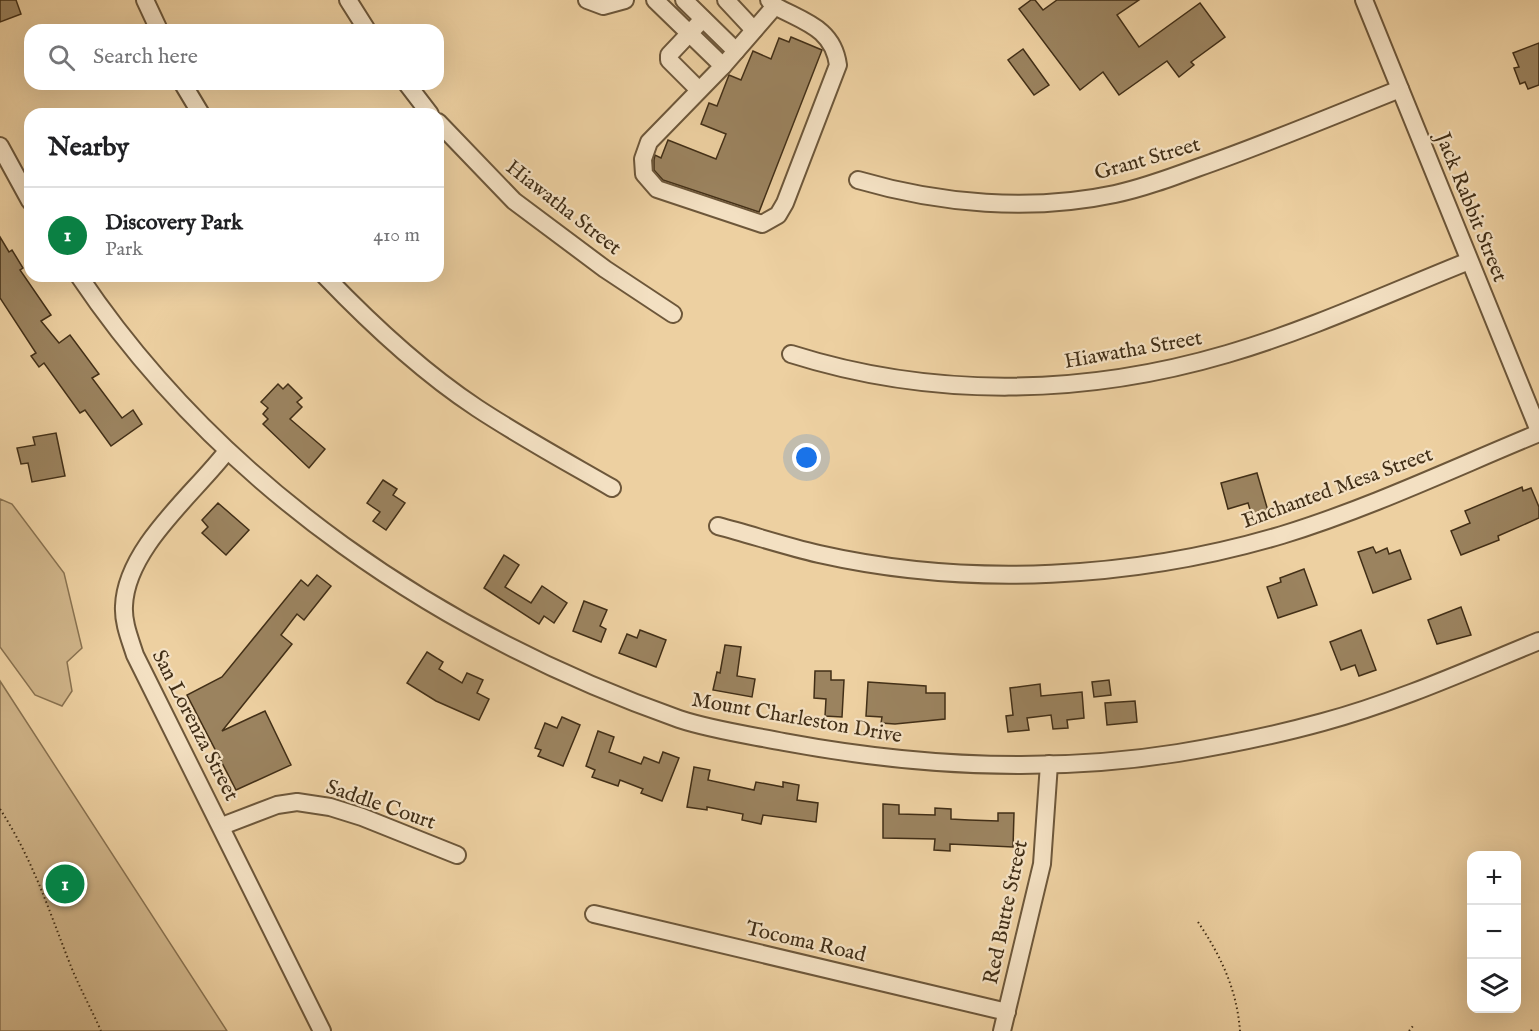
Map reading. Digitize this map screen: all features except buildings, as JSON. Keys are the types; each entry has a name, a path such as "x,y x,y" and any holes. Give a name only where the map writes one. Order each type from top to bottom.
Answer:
{"street":[{"path":"145,0 156,24"},
{"path":"348,0 363,24"},
{"path":"587,0 603,6 625,0"},
{"path":"655,0 723,66"},
{"path":"684,0 736,51"},
{"path":"726,0 754,30"},
{"name":"Jack Rabbit Street","path":"1364,0 1539,432"},
{"path":"772,3 827,34 836,48 838,65 785,203 778,216 762,224 657,189 644,174 643,159 649,141 723,66 754,30 772,3"},
{"path":"699,90 669,60 669,55 704,19"},
{"name":"Grant Street","path":"858,180 947,201 1039,202 1112,195 1136,190 1246,151 1400,88"},
{"path":"187,90 197,108"},
{"path":"412,90 425,108"},
{"name":"Hiawatha Street","path":"444,129 487,176 514,201 605,269 673,314"},
{"path":"0,146 24,190"},
{"name":"Hiawatha Street","path":"791,354 838,369 892,379 964,386 1038,387 1093,382 1176,367 1227,354 1297,330 1469,261"},
{"name":"Mount Charleston Drive","path":"83,282 101,309 165,386 227,451 351,553 459,621 518,652 682,720 832,751 910,761 1049,764 1174,753 1323,722 1399,698 1539,641"},
{"path":"331,282 364,316 415,361 477,408 612,488"},
{"name":"Enchanted Mesa Street","path":"718,526 820,554 910,568 1007,574 1056,573 1138,565 1208,554 1282,534 1365,505 1539,432"},
{"name":"San Lorenza Street","path":"227,451 153,538 132,573 124,594 123,608 135,655 322,1031"},
{"name":"Red Butte Street","path":"1002,1031 1042,864 1049,764"},
{"name":"Saddle Court","path":"222,826 277,805 297,801 330,807 362,817 457,855"},
{"name":"Tocoma Road","path":"594,914 1007,1012"}],"path":[{"path":"0,809 23,844 46,898 70,966 101,1031"},
{"path":"1198,922 1215,947 1229,976 1240,1031"},
{"path":"1409,1031 1413,1026"}],"shaded area":[{"path":"0,499 12,504 64,573 82,648 67,662 72,691 62,706 35,695 0,647"},
{"path":"0,681 227,1031 0,1031"}],"place":[{"name":"Discovery Park","path":"65,884"}]}
